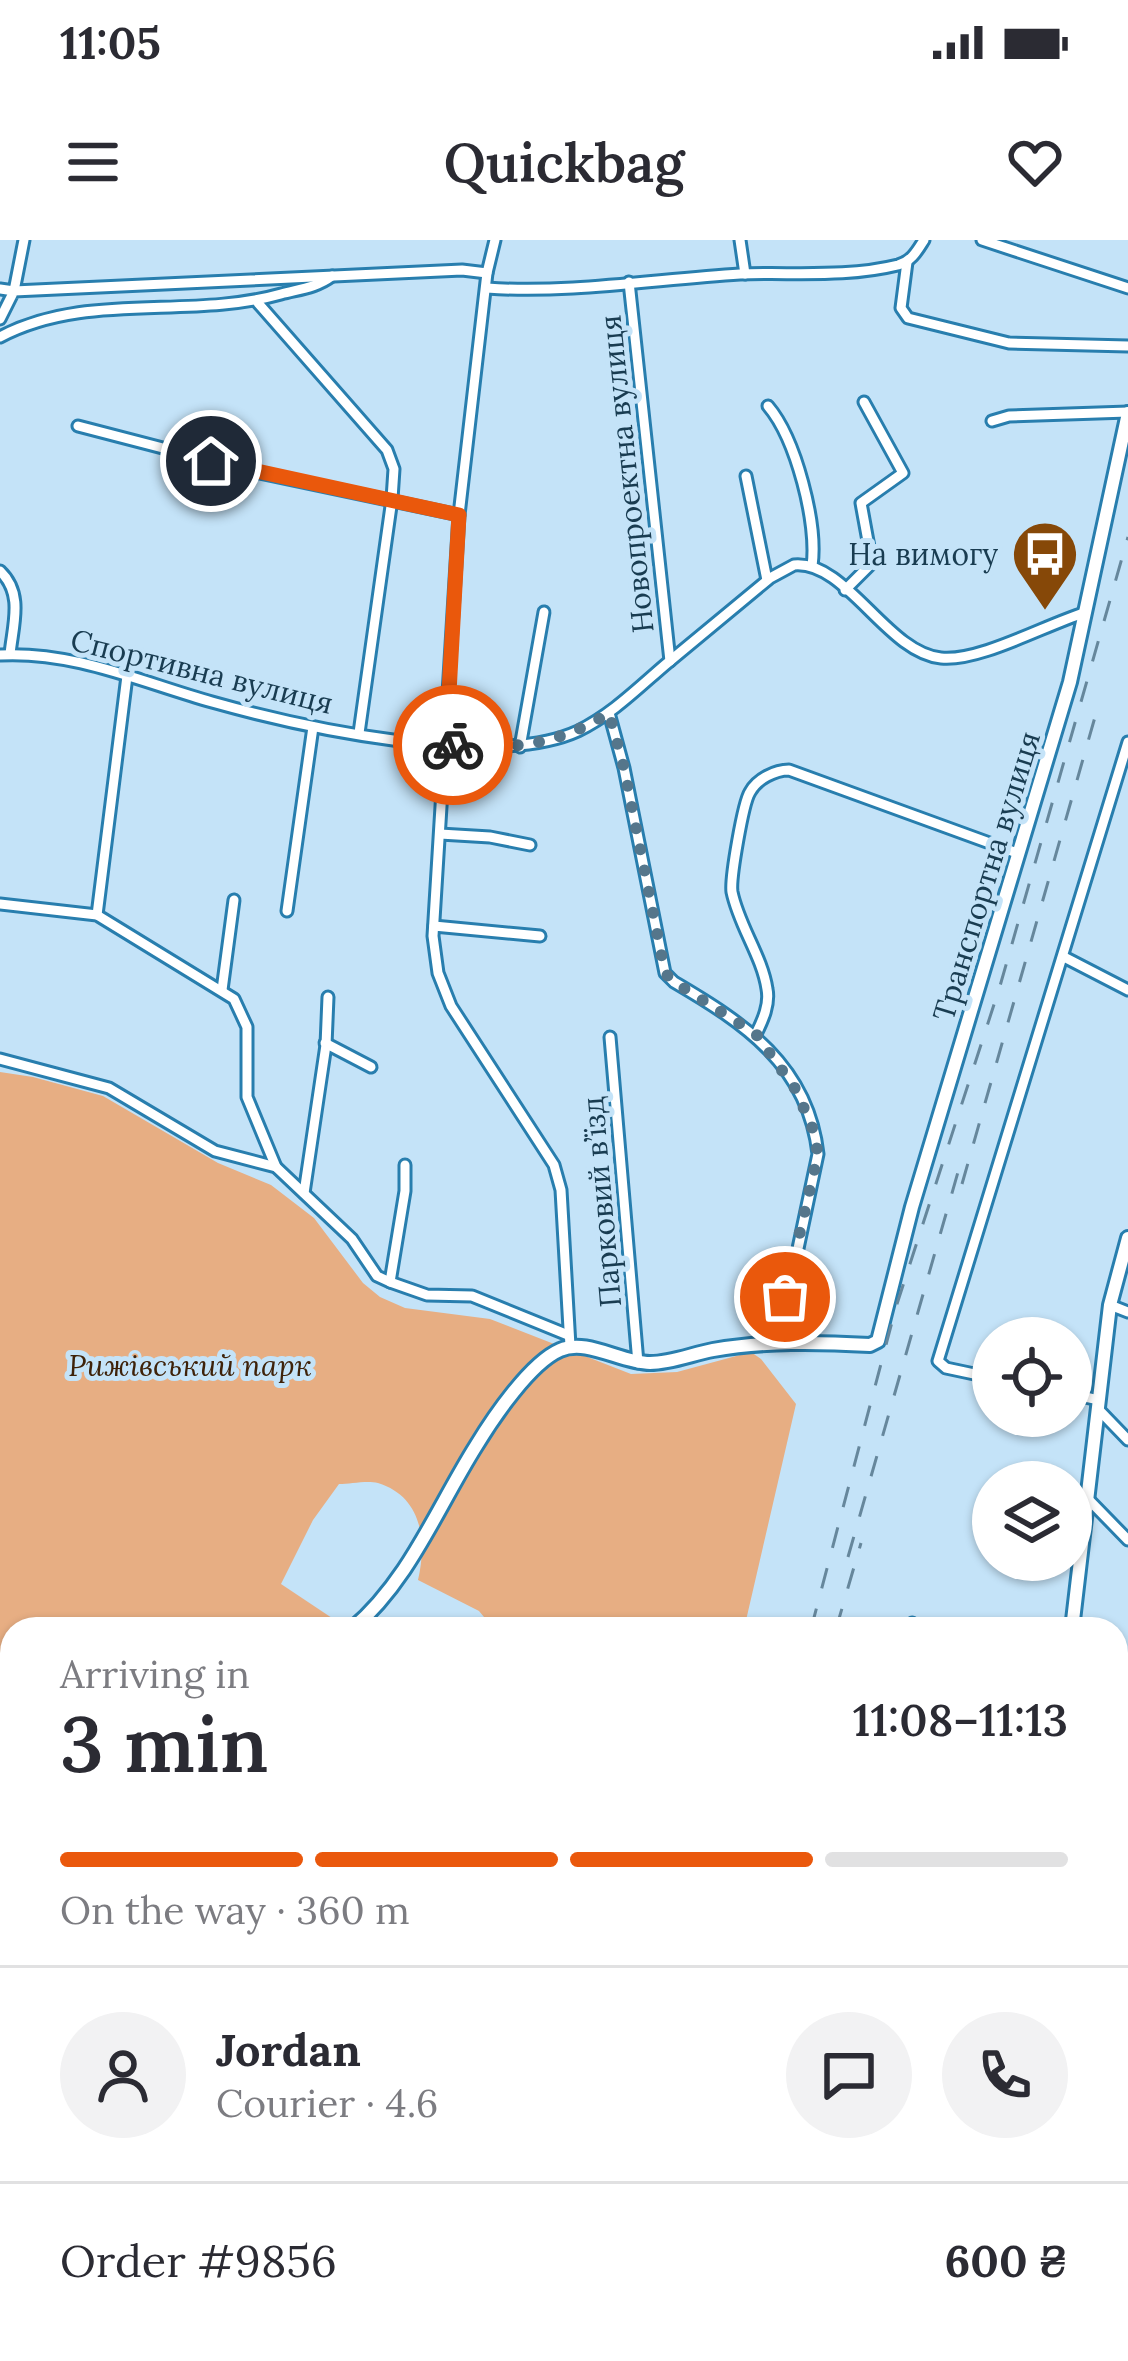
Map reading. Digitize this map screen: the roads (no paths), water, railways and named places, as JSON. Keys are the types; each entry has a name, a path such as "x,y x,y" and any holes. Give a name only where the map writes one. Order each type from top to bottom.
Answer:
{"street":[{"path":"0,319 14,291 24,240"},
{"path":"495,240 487,273 459,515 434,926 437,973 451,1006 554,1165 561,1190 569,1341"},
{"path":"740,240 745,274"},
{"path":"924,240 907,262 901,310 908,318 1009,343 1128,346"},
{"path":"982,240 1128,288"},
{"path":"488,288 745,274 832,275 907,262"},
{"path":"0,289 462,269 487,273"},
{"path":"0,338 76,311 258,303 317,286 332,275"},
{"name":"Новопроектна вулиця","path":"629,282 670,661"},
{"path":"258,303 389,453 394,469 359,733"},
{"path":"845,590 872,563 861,503 903,473 864,403"},
{"path":"768,406 784,424 800,468 812,566 911,646 943,659 999,645 1084,613"},
{"path":"992,421 1009,416 1128,413"},
{"name":"Транспортна вулиця","path":"778,1343 870,1345 883,1334 912,1207 1070,682 1128,413"},
{"path":"78,426 255,472 459,515"},
{"path":"746,476 767,580"},
{"name":"Спортивна вулиця","path":"5,655 80,660 313,727 446,745 520,748 575,732 609,713 767,580 794,565 812,566"},
{"path":"0,571 16,596 5,655"},
{"path":"520,748 544,612"},
{"path":"98,915 127,676"},
{"path":"0,904 98,915 222,989 239,1005 246,1019 247,1096 276,1167 352,1240 377,1276 427,1295 472,1296 498,1304 569,1341 638,1363 778,1343 818,1154 812,1127 796,1090 756,1034 665,973 609,713"},
{"path":"287,911 313,727"},
{"path":"972,1374 946,1368 938,1361 1128,742"},
{"path":"756,1034 768,991 737,911 730,879 746,801 764,779 778,770 789,770 1017,853"},
{"path":"440,834 530,845"},
{"path":"222,989 234,901"},
{"path":"434,926 540,936"},
{"path":"1064,957 1128,990"},
{"path":"304,1194 328,997"},
{"name":"Парковий в’їзд","path":"610,1037 638,1363"},
{"path":"325,1043 371,1067"},
{"path":"0,1059 109,1088 214,1151 276,1167"},
{"path":"390,1282 405,1165"},
{"path":"1092,1472 1110,1305 1128,1238"},
{"path":"1110,1305 1128,1312"},
{"path":"366,1617 402,1572 496,1417 547,1358 569,1341"},
{"path":"1092,1402 1128,1439"},
{"path":"1092,1503 1128,1540"},
{"path":"1074,1617 1078,1581"}],"railway":[{"path":"814,1617 896,1307 1000,986 1128,537"},
{"path":"962,1184 1095,717"},
{"path":"848,1557 960,1165"},
{"path":"839,1617 861,1543"}],"place":[{"name":"На вимогу","path":"1045,613"}],"park label":[{"name":"Рижівський парк","path":"190,1365"}]}
